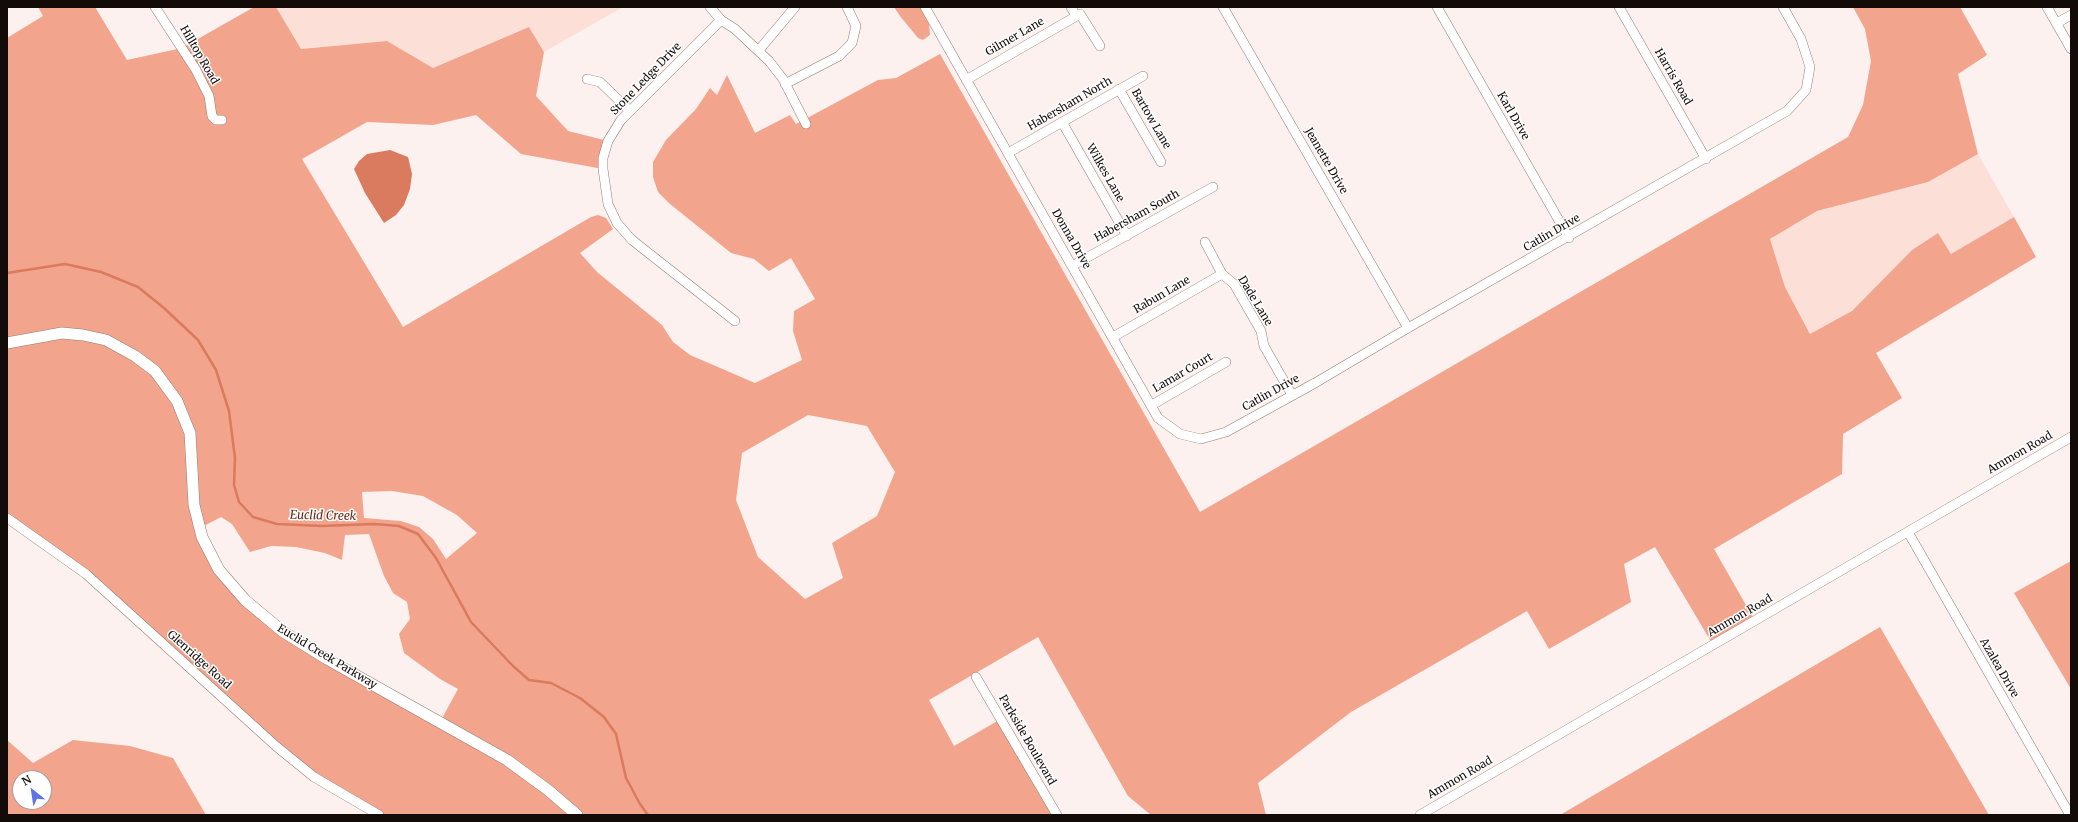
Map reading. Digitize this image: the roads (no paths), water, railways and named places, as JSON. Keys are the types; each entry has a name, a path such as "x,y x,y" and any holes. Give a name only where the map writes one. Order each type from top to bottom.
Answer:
{"street":[{"name":"Hilltop Road","path":"155,7 196,70 209,96 212,116 216,120 222,120"},
{"path":"710,7 721,20 759,50 785,84 806,124"},
{"path":"759,50 795,7"},
{"path":"785,84 839,56 852,43 856,26 847,7"},
{"name":"Donna Drive","path":"925,7 1152,404 1158,418 1180,434 1201,439 1226,432"},
{"path":"1071,7 1076,16 1080,14 1100,46"},
{"name":"Jeanette Drive","path":"1223,7 1408,328"},
{"name":"Karl Drive","path":"1437,7 1569,238"},
{"name":"Harris Road","path":"1619,7 1706,159"},
{"name":"Catlin Drive","path":"1226,432 1569,238 1787,111 1806,90 1810,67 1802,39 1783,7"},
{"path":"2047,7 2071,49"},
{"path":"2057,24 2071,15"},
{"name":"Gilmer Lane","path":"966,80 1076,16"},
{"name":"Stone Ledge Drive","path":"721,20 621,120 608,141 603,158 604,180 608,204 617,222 632,240 735,321"},
{"name":"Habersham North","path":"1008,153 1143,76"},
{"path":"587,79 600,82 630,111"},
{"name":"Bartow Lane","path":"1119,89 1161,162"},
{"name":"Wilkes Lane","path":"1062,122 1126,236"},
{"name":"Habersham South","path":"1072,266 1213,187"},
{"name":"Dade Lane","path":"1205,242 1222,274 1234,284 1261,331 1264,346 1292,395"},
{"name":"Rabun Lane","path":"1113,336 1222,274"},
{"name":"Euclid Creek Parkway","path":"7,343 62,333 83,335 106,340 135,356 155,371 177,401 190,433 194,505 202,536 219,570 245,600 282,631 327,659 507,760 548,790 576,815"},
{"name":"Lamar Court","path":"1152,404 1226,362"},
{"name":"Ammon Road","path":"1420,815 2071,437"},
{"name":"Glenridge Road","path":"7,518 86,574 277,747 307,771 379,815"},
{"name":"Azalea Drive","path":"1908,532 2070,815"},
{"name":"Parkside Boulevard","path":"976,677 1057,815"}],"waterway":[{"name":"Euclid Creek","path":"7,273 65,264 101,272 138,287 164,308 198,340 216,370 229,411 235,458 234,485 239,502 253,517 277,524 322,526 374,524 399,526 418,534 436,558 471,622 513,666 529,680 551,683 580,698 604,717 616,734 626,778 640,804 648,815"}]}
